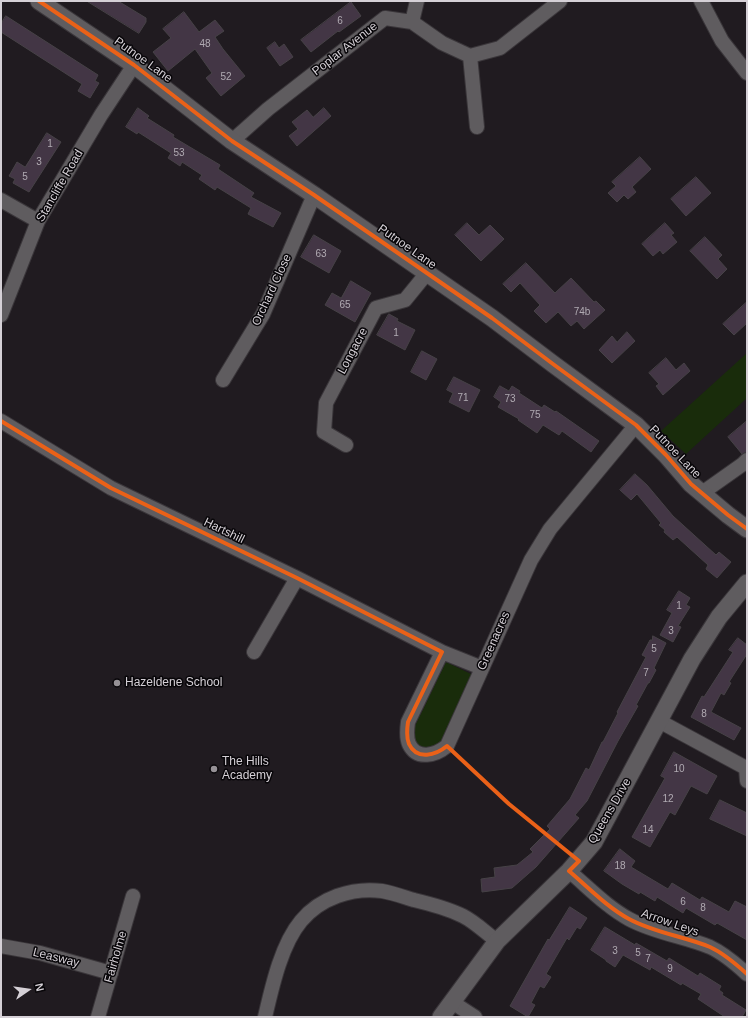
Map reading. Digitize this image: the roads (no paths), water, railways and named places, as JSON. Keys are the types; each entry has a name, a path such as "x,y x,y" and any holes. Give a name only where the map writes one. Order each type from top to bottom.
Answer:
{"street":[{"name":"Putnoe Lane","path":"39,1 134,65 232,141 314,195 492,318 636,426 666,455 692,484 747,529"},
{"path":"412,22 417,1"},
{"path":"477,126 470,56 500,48 560,1"},
{"path":"701,1 722,41 747,73"},
{"name":"Poplar Avenue","path":"232,141 268,109 385,18 412,22 442,43 470,56"},
{"name":"Stancliffe Road","path":"1,315 38,222 101,115 134,65"},
{"name":"Orchard Close","path":"223,380 263,314 314,195"},
{"path":"1,200 38,222"},
{"name":"Longacre","path":"346,446 324,432 326,403 376,308 405,300 427,273"},
{"name":"Hartshill","path":"1,421 111,488 297,578 442,652 482,668"},
{"name":"Greenacres","path":"442,652 408,722 407,734 410,745 418,754 431,755 441,751 447,746 531,560 550,529 636,426"},
{"path":"702,493 747,460"},
{"path":"254,652 297,578"},
{"name":"Queens Drive","path":"441,1017 497,941 570,872 594,842 692,659 719,617 747,582"},
{"path":"659,722 747,772"},
{"name":"Arrow Leys","path":"570,872 610,906 629,919 655,931 681,937 711,948 734,963 747,974"},
{"path":"265,1017 271,990 284,949 300,922 315,907 337,895 359,891 382,891 445,908 465,917 497,941"},
{"name":"Fairholme","path":"102,1016 111,973 133,896"},
{"name":"Leasway","path":"1,946 40,954 111,973"},
{"path":"452,1002 475,1017"}],"place":[{"name":"Hazeldene School","path":"117,683"},
{"name":"The Hills Academy","path":"214,769"}]}
